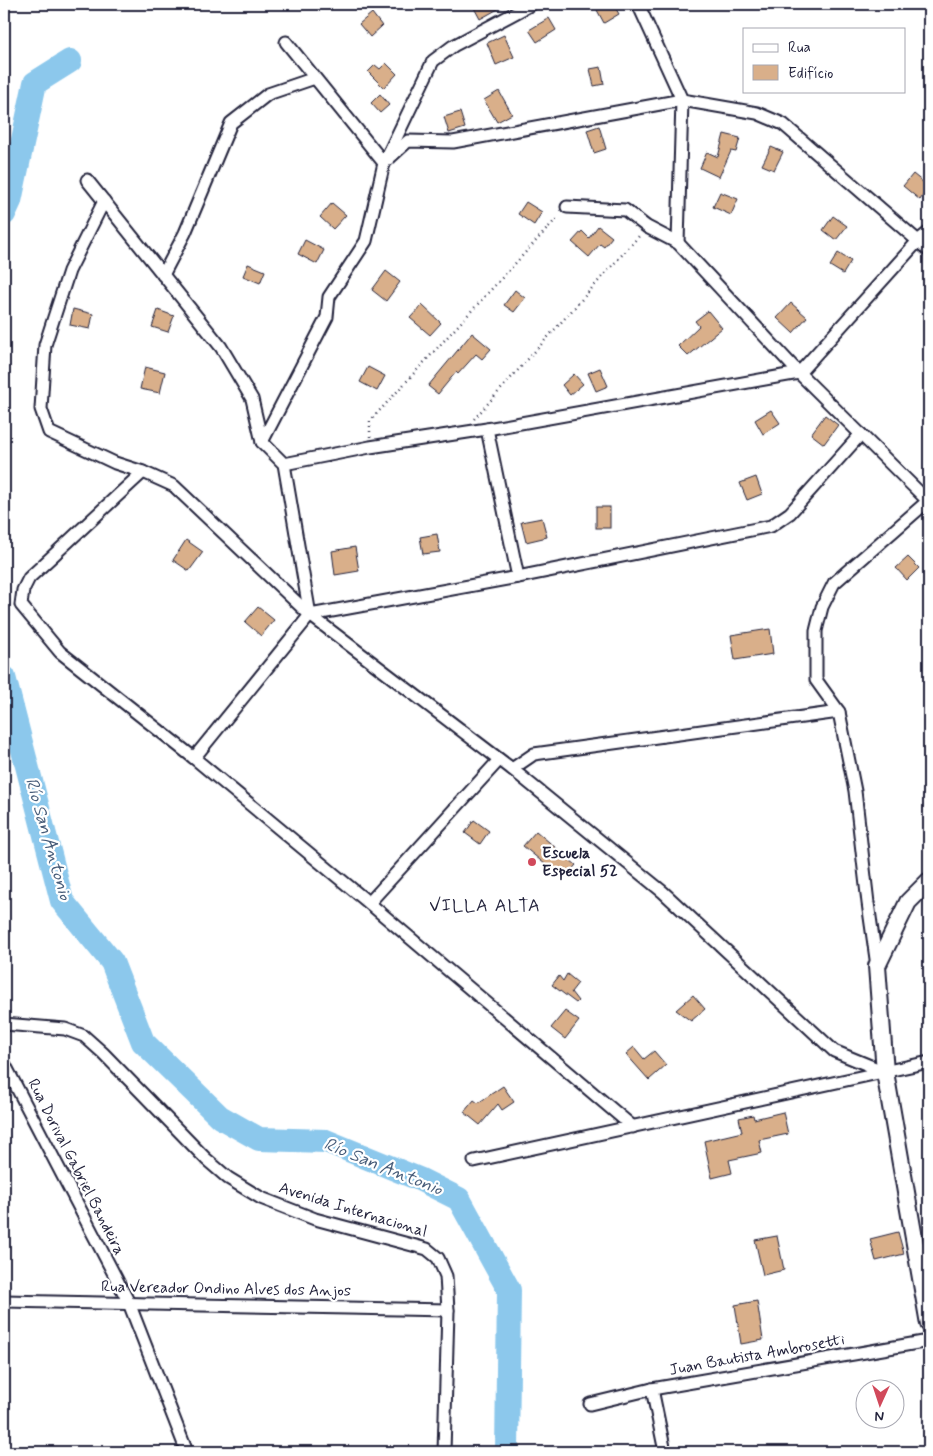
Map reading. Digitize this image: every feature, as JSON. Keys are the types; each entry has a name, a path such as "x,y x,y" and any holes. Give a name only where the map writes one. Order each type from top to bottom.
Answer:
{"main road":[{"path":"929,881 908,902 877,966 885,1072 929,1324"}],"street":[{"path":"262,442 327,317 329,297 366,241 384,163 433,60 453,46 532,4"},
{"path":"638,4 682,100 678,243"},
{"path":"286,42 384,163"},
{"path":"163,275 185,233 231,123 268,94 315,78"},
{"path":"384,163 408,141 453,142 682,100 757,113 783,124 929,251"},
{"path":"87,180 221,347 252,399 262,442 284,464 310,615"},
{"path":"104,201 69,271 45,345 41,409 49,432 115,463 143,472 174,486 310,615 512,769 663,892 834,1051 885,1072"},
{"path":"567,208 625,210 647,228 678,243 800,373 929,500 834,583 822,606 816,631 816,680 839,712 855,791 877,966"},
{"path":"284,464 370,447 487,429 800,373 918,241 929,232"},
{"path":"487,429 518,577"},
{"path":"194,758 310,615 518,577 771,526 790,513 861,434"},
{"path":"143,472 29,578 22,590 21,606 60,652 194,758 369,903 633,1127"},
{"path":"512,769 534,754 839,712"},
{"path":"369,903 498,760"},
{"name":"Avenida Internacional","path":"4,1024 65,1030 84,1036 206,1159 228,1178 261,1198 315,1219 427,1249 438,1258 446,1276 448,1310 444,1452"},
{"path":"474,1161 929,1062"},
{"name":"Rua Dorival Gabriel Bandeira","path":"4,1063 129,1303 187,1452"},
{"name":"Rua Vereador Ondino Alves dos Anjos","path":"4,1301 448,1310"},
{"name":"Juan Bautista Ambrosetti","path":"590,1404 652,1389 929,1341"},
{"path":"652,1389 665,1452"}],"path":[{"path":"370,447 370,421 567,208"},
{"path":"487,429 473,420 647,228"}],"building":[{"path":"472,4 507,4 480,19"},
{"path":"607,4 613,4 619,14 604,23 597,10"},
{"path":"372,13 382,26 370,37 359,24"},
{"path":"549,18 556,30 537,42 529,30"},
{"path":"504,35 514,57 496,65 487,43"},
{"path":"386,63 397,74 384,88 368,72 375,65 380,69"},
{"path":"601,67 604,84 594,86 590,69"},
{"path":"499,91 512,114 497,122 484,100"},
{"path":"380,94 389,105 380,113 371,103"},
{"path":"460,112 465,128 449,133 444,117"},
{"path":"599,126 606,149 594,153 587,130"},
{"path":"724,134 740,138 736,152 731,151 719,177 700,168 707,152 718,157"},
{"path":"771,147 783,152 774,170 762,165"},
{"path":"913,174 929,187 920,200 903,186"},
{"path":"720,192 738,199 731,215 713,207"},
{"path":"526,202 542,212 534,225 518,214"},
{"path":"332,203 346,215 333,229 320,217"},
{"path":"833,216 847,226 836,240 823,230"},
{"path":"598,226 612,237 604,247 600,244 589,257 572,242 582,231 589,238"},
{"path":"305,240 324,250 317,264 298,254"},
{"path":"838,253 851,261 843,274 830,266"},
{"path":"248,264 265,271 260,283 243,276"},
{"path":"386,271 400,282 386,301 372,290"},
{"path":"515,290 525,298 514,312 504,305"},
{"path":"791,303 807,317 793,333 777,318"},
{"path":"422,305 441,323 430,335 410,318"},
{"path":"73,309 93,314 90,329 70,325"},
{"path":"158,310 174,316 168,332 152,327"},
{"path":"708,311 722,328 688,356 678,346 699,326 695,321"},
{"path":"472,333 491,349 482,359 476,354 458,374 456,372 438,394 428,386"},
{"path":"145,367 165,372 160,393 140,389"},
{"path":"368,367 385,376 377,391 360,382"},
{"path":"600,368 608,386 596,391 588,373"},
{"path":"574,374 583,384 570,395 562,385"},
{"path":"771,410 780,423 763,434 755,420"},
{"path":"825,415 838,425 824,444 811,434"},
{"path":"756,477 762,494 747,500 740,483"},
{"path":"596,507 610,507 610,528 596,528"},
{"path":"542,518 547,537 526,542 521,522"},
{"path":"437,534 440,552 423,554 420,537"},
{"path":"186,540 203,552 189,571 173,560"},
{"path":"355,547 359,571 335,575 332,551"},
{"path":"908,557 919,568 907,580 896,568"},
{"path":"258,607 274,620 261,636 245,622"},
{"path":"770,629 773,654 735,660 731,635"},
{"path":"474,820 489,831 480,844 465,833"},
{"path":"536,831 576,865 563,879 523,846"},
{"path":"567,974 578,983 571,992 578,1001 576,1003 552,985 559,976 563,981"},
{"path":"693,995 705,1009 691,1021 676,1010"},
{"path":"565,1011 579,1021 565,1039 551,1028"},
{"path":"634,1047 644,1059 654,1051 666,1065 649,1080 626,1054"},
{"path":"503,1086 514,1102 502,1110 498,1104 480,1125 464,1112 474,1100 478,1103"},
{"path":"783,1112 788,1134 759,1140 762,1153 729,1160 732,1173 712,1178 704,1141 742,1132 739,1118 753,1115 754,1119"},
{"path":"898,1232 904,1254 876,1261 870,1239"},
{"path":"777,1236 784,1270 763,1275 755,1240"},
{"path":"757,1301 763,1340 741,1344 735,1305"}],"waterway":[{"name":"Río San Antonio","path":"4,214 10,201 35,83 70,61"},
{"name":"Río San Antonio","path":"4,677 62,901 112,962 143,1042 220,1117 259,1139 326,1141 419,1179 459,1199 509,1290 507,1452"}],"place":[{"name":"Escuela Especial 52","path":"532,862"}],"district":[{"name":"VILLA ALTA","path":"485,906"}]}
